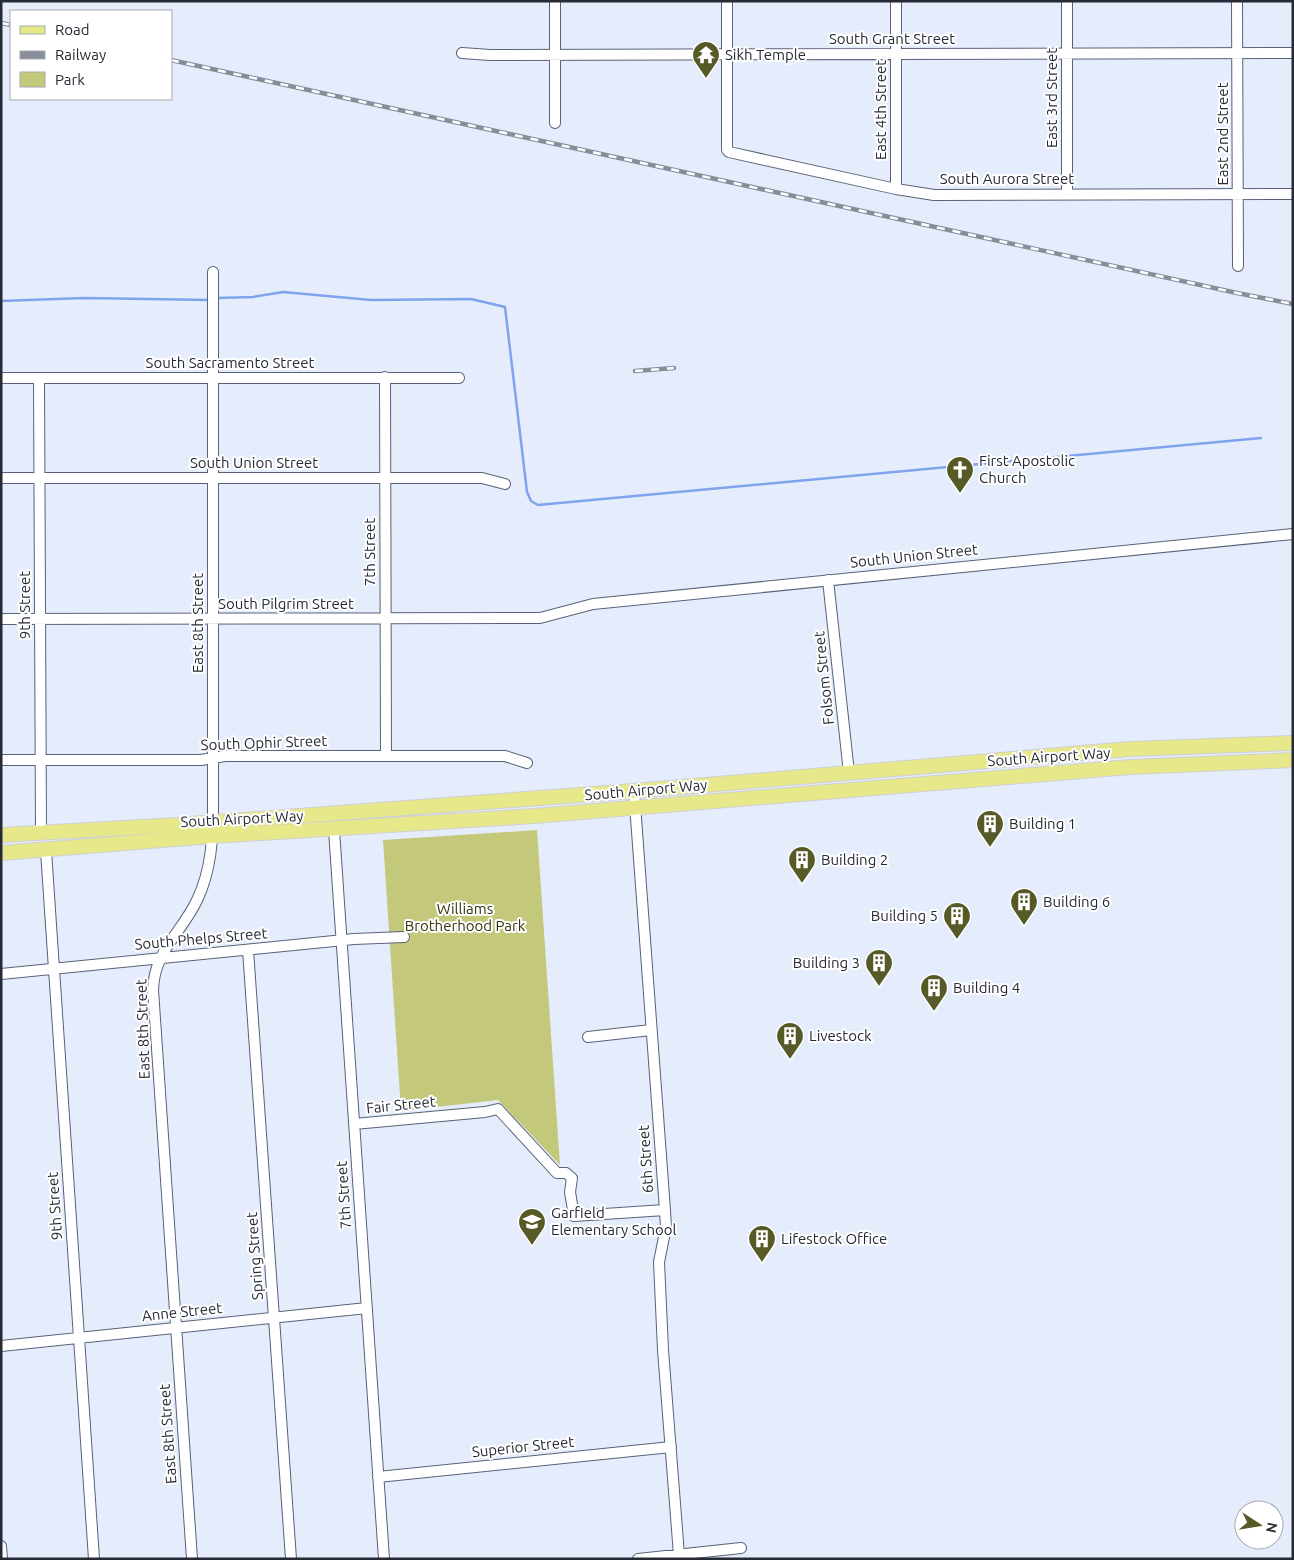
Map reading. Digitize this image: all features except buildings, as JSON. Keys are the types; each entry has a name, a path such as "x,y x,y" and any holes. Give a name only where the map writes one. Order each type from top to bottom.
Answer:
{"main road":[{"name":"South Airport Way","path":"1,835 634,791 1130,749 1293,743"},
{"name":"South Airport Way","path":"1,853 46,851 212,836 334,830 635,808 1121,768 1293,760"}],"street":[{"path":"555,1 555,123"},
{"path":"727,1 727,54"},
{"name":"East 4th Street","path":"896,1 896,190"},
{"name":"East 3rd Street","path":"1067,1 1067,194"},
{"name":"East 2nd Street","path":"1238,1 1238,266"},
{"name":"South Grant Street","path":"462,53 555,55 1293,53"},
{"name":"South Aurora Street","path":"727,54 728,150 734,154 896,190 934,195 1293,194"},
{"name":"East 8th Street","path":"192,1559 153,990 159,959 199,896 208,867 212,836 212,272"},
{"name":"South Sacramento Street","path":"1,378 459,378"},
{"name":"9th Street","path":"39,378 40,760 42,832"},
{"name":"7th Street","path":"385,378 386,756"},
{"name":"South Union Street","path":"1,478 482,478 505,484"},
{"name":"South Union Street","path":"540,618 593,604 1293,534"},
{"name":"Folsom Street","path":"828,580 849,773"},
{"name":"South Pilgrim Street","path":"1,619 540,618"},
{"name":"South Ophir Street","path":"1,760 213,758 225,756 505,756 527,763"},
{"name":"6th Street","path":"634,791 665,1210 666,1227 659,1262 663,1350 679,1554"},
{"name":"7th Street","path":"334,830 384,1559"},
{"name":"9th Street","path":"46,851 94,1559"},
{"name":"South Phelps Street","path":"1,974 341,941 404,937"},
{"name":"Spring Street","path":"248,950 290,1559"},
{"path":"588,1037 651,1030"},
{"name":"Fair Street","path":"354,1124 486,1112 498,1109 557,1173 566,1173 572,1178 570,1192 574,1216 665,1210"},
{"name":"Anne Street","path":"1,1346 367,1308"},
{"name":"Superior Street","path":"378,1476 671,1447"},
{"path":"1,1546 2,1559"},
{"path":"638,1559 741,1548"}],"green space":[{"name":"Williams Brotherhood Park","path":"537,830 560,1165 498,1100 401,1111 383,840"}],"waterway":[{"path":"217,298 253,297 283,292 371,300 471,299 505,307 527,492 531,501 538,505 1261,438"},
{"path":"1,301 84,298 210,300"}],"railway":[{"path":"1,23 10,25"},
{"path":"172,60 1293,304"},
{"path":"635,371 674,368"}],"place":[{"name":"Sikh Temple","path":"706,79"},
{"name":"First Apostolic Church","path":"960,494"},
{"name":"Building 1","path":"990,848"},
{"name":"Building 2","path":"802,884"},
{"name":"Building 6","path":"1024,926"},
{"name":"Building 5","path":"957,940"},
{"name":"Building 3","path":"879,987"},
{"name":"Building 4","path":"934,1012"},
{"name":"Livestock","path":"790,1060"},
{"name":"Garfield Elementary School","path":"532,1246"},
{"name":"Lifestock Office","path":"762,1263"}]}
